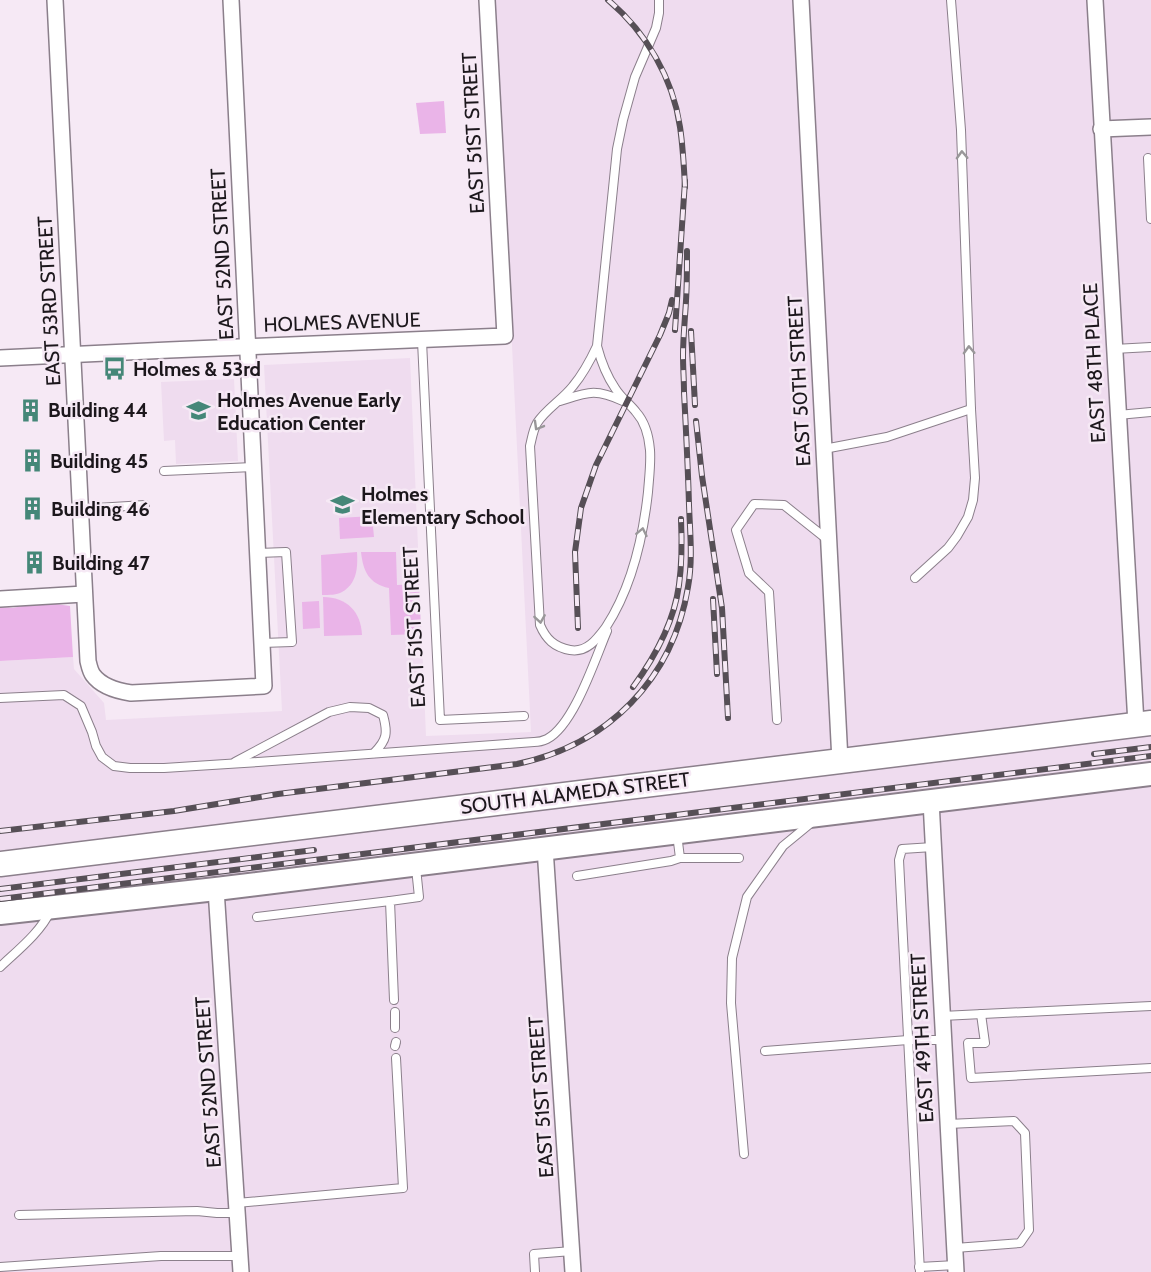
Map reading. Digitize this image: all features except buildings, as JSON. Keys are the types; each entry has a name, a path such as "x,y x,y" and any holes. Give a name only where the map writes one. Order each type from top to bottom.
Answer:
{"main road":[{"name":"SOUTH ALAMEDA STREET","path":"0,864 1143,724"}],"street":[{"name":"EAST 53RD STREET","path":"55,0 84,594 88,661 91,674 100,683 131,693 264,686"},
{"name":"EAST 52ND STREET","path":"231,0 264,686"},
{"name":"EAST 51ST STREET","path":"487,0 505,336"},
{"name":"EAST 50TH STREET","path":"801,0 840,761"},
{"name":"EAST 48TH PLACE","path":"1095,0 1118,415 1143,724"},
{"path":"1101,129 1151,127"},
{"name":"HOLMES AVENUE","path":"0,358 505,336"},
{"path":"0,599 84,594"},
{"path":"0,914 1151,774"},
{"name":"EAST 49TH STREET","path":"931,801 956,1268"},
{"name":"EAST 51ST STREET","path":"545,848 573,1272"},
{"name":"EAST 52ND STREET","path":"216,889 241,1272"}],"lane":[{"path":"0,698 64,695 81,706 102,757 114,766 130,768 232,764 545,741 555,734 564,724 591,670 625,590 638,548 646,510 651,464 647,433 642,420 615,388 603,368 597,346 622,120 642,59 656,28 659,13 658,0"},
{"path":"915,578 948,548 957,536 968,517 973,500 975,478 961,130 951,0"},
{"path":"1148,158 1151,219"},
{"name":"EAST 51ST STREET","path":"422,340 440,720 524,716"},
{"path":"597,346 581,376 537,423 530,446 540,625 545,637 552,642 560,647 577,651 596,640 613,615"},
{"path":"1114,349 1151,347"},
{"path":"559,402 587,392 596,392 627,403"},
{"path":"824,449 887,437 971,409"},
{"path":"1118,415 1151,412"},
{"path":"164,471 253,467"},
{"path":"777,720 769,592 749,573 736,531 754,504 784,505 829,541"},
{"path":"80,508 145,506"},
{"path":"258,553 286,552 292,642 262,643"},
{"path":"232,764 329,712 350,707 369,708 383,716 387,729 383,744 374,753"},
{"path":"744,1154 731,1004 732,958 747,897 783,846 822,814"},
{"path":"677,832 680,858"},
{"path":"933,847 902,849 899,860 920,1270 956,1268"},
{"path":"577,876 680,858 739,858"},
{"path":"257,917 418,897 416,864"},
{"path":"390,901 394,1000"},
{"path":"0,967 47,919 52,908"},
{"path":"942,1016 1151,1006"},
{"path":"395,1012 395,1028"},
{"path":"981,1014 985,1043 968,1043 971,1078 1151,1068"},
{"path":"765,1051 908,1040 943,1040"},
{"path":"19,1215 197,1211 217,1213 237,1208 403,1188 396,1058"},
{"path":"948,1124 1014,1121 1025,1133 1029,1230 1020,1243 955,1248"},
{"path":"535,1272 534,1254 572,1251"},
{"path":"0,1267 161,1256 240,1256"}],"shaded area":[{"path":"495,0 1151,0 1151,1272 0,1272 0,661 73,657 74,669 104,703 106,720 282,711 264,365 410,358 426,736 531,732"},
{"path":"444,101 446,133 420,134 416,103"},
{"name":"Holmes Avenue Early Education Center","path":"234,379 238,461 176,464 175,440 164,441 161,382"},
{"path":"372,516 374,537 340,539 339,518"},
{"path":"357,552 357,569 354,580 347,589 333,595 322,595 321,555"},
{"path":"361,552 396,552 397,585 419,584 421,634 391,635 389,588 376,583 368,576"},
{"path":"323,597 339,600 351,607 359,619 362,635 324,636"},
{"path":"319,601 320,628 303,629 302,602"},
{"path":"56,604 70,606 73,657 0,661 0,607"}],"railway":[{"path":"608,0 646,41 664,74 680,127 685,187"},
{"path":"675,330 685,181"},
{"path":"0,831 174,811 278,794 517,764 550,755 580,741 607,724 631,703 651,678 668,651 680,620 688,587 691,546 683,356 687,251"},
{"path":"578,628 575,552 581,508 596,465 660,335 672,300"},
{"path":"691,331 695,405"},
{"path":"696,421 722,608 728,718"},
{"path":"633,687 656,651 673,612 681,568 681,519"},
{"path":"713,599 717,674"},
{"path":"1094,754 1151,747"},
{"path":"0,899 1151,756"},
{"path":"0,889 314,850"}],"place":[{"name":"Holmes & 53rd","path":"115,369"},
{"name":"Building 44","path":"30,410"},
{"name":"Holmes Avenue Early Education Center","path":"199,411"},
{"name":"Building 45","path":"32,461"},
{"name":"Holmes Elementary School","path":"343,505"},
{"name":"Building 46","path":"33,509"},
{"name":"Building 47","path":"34,563"}]}
